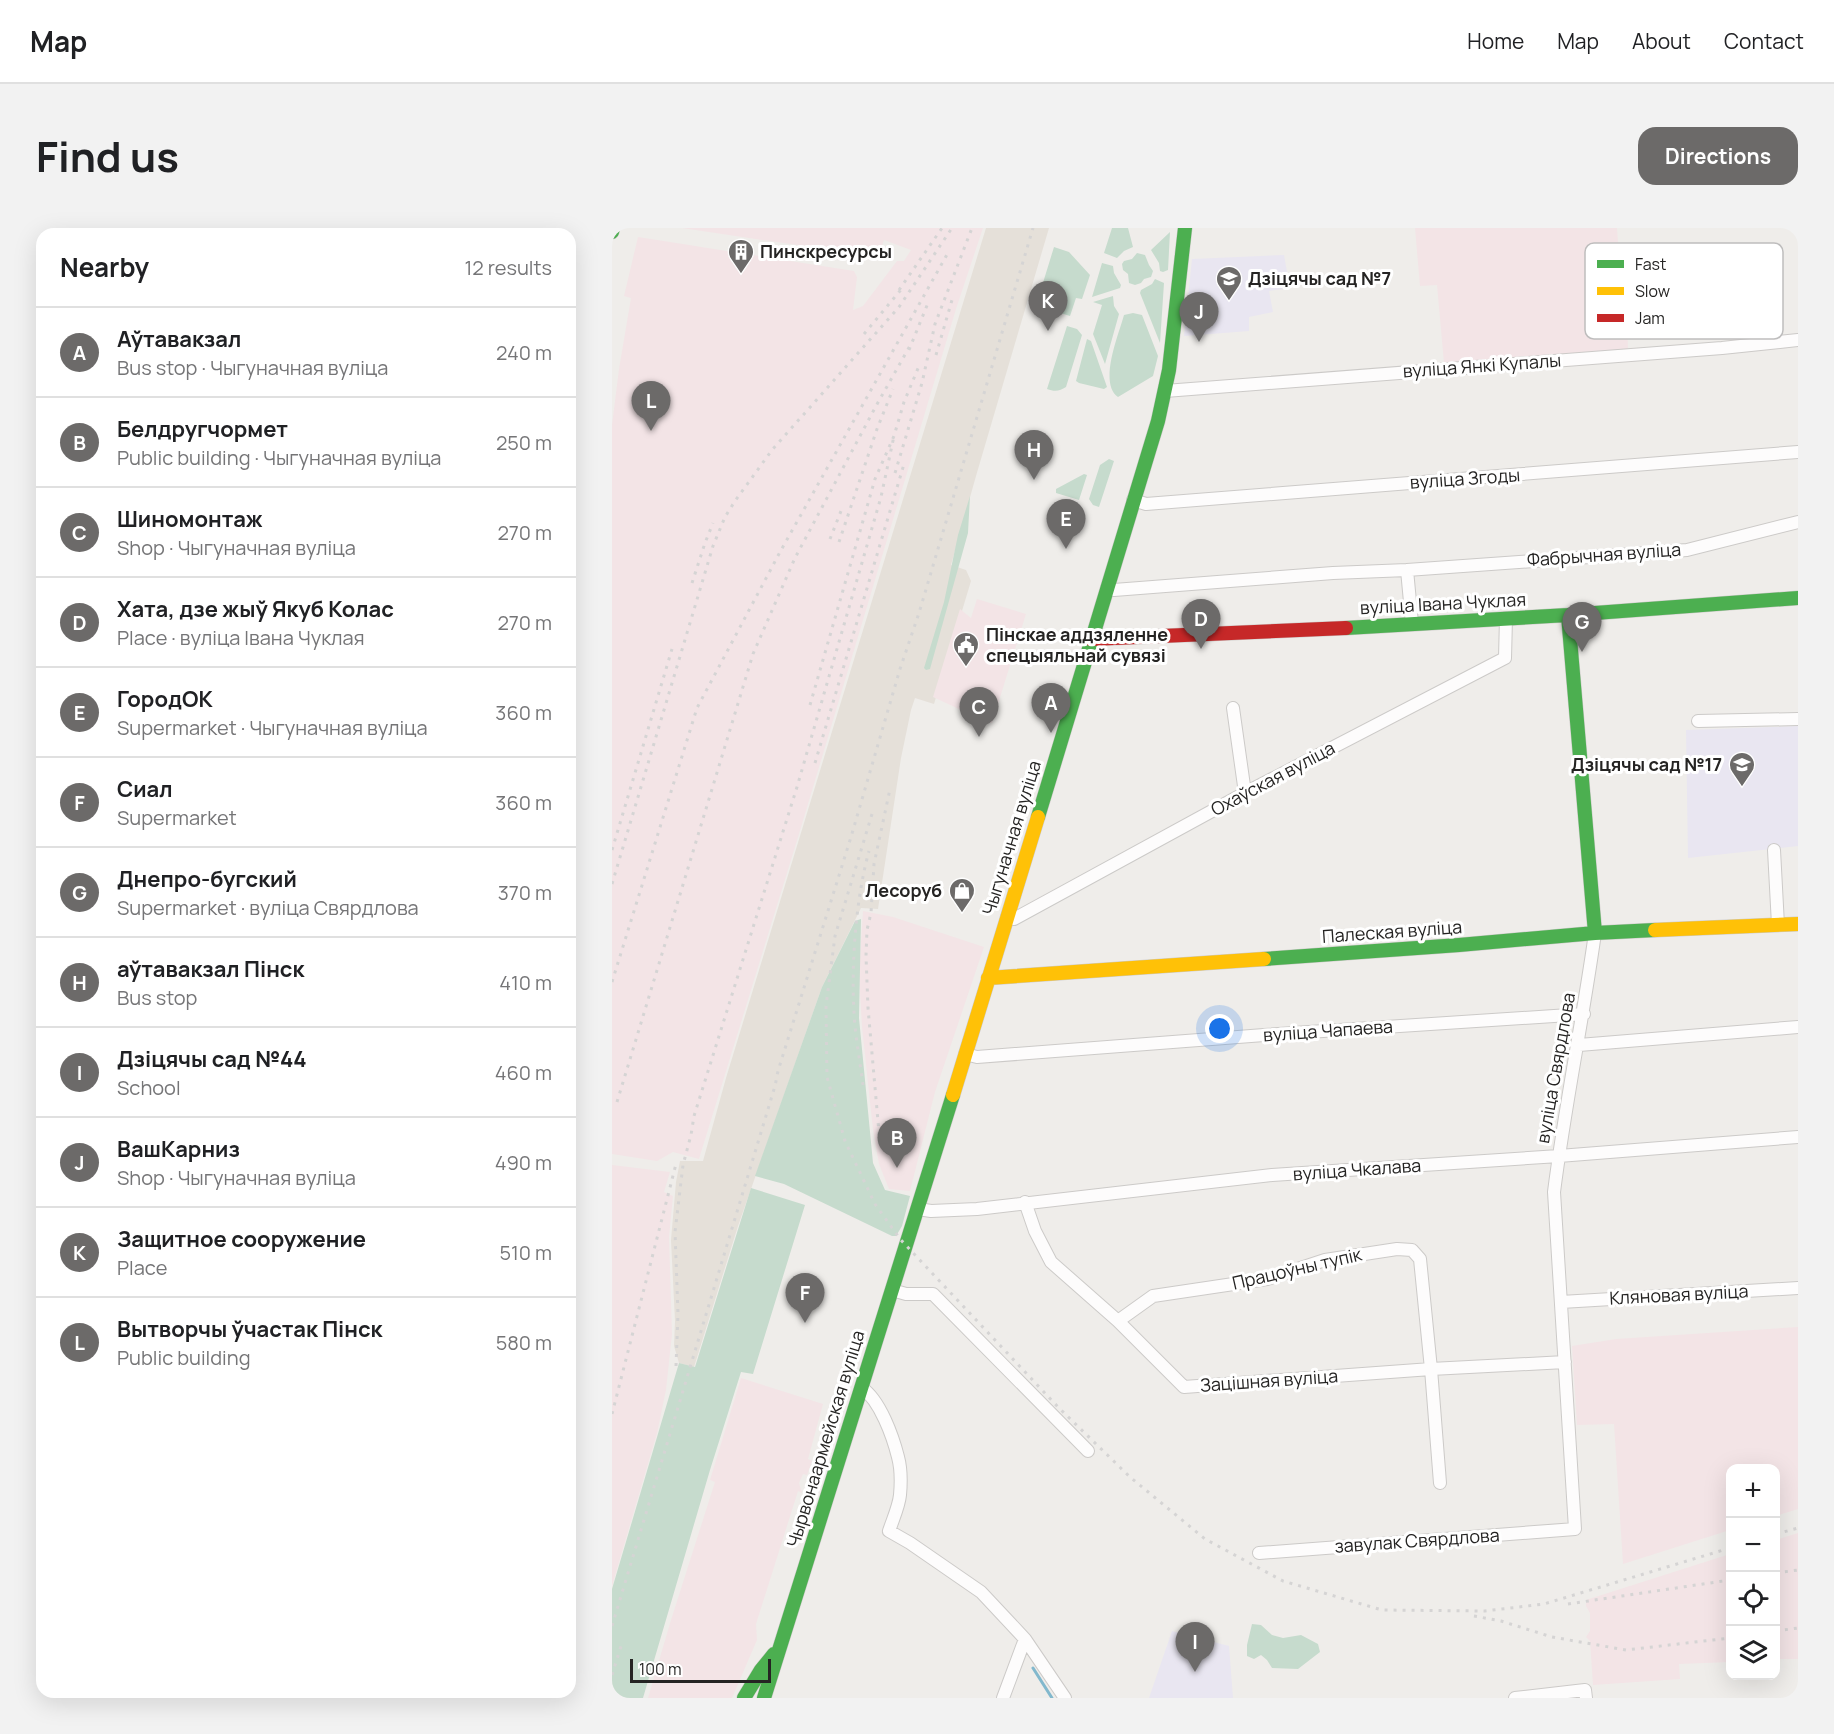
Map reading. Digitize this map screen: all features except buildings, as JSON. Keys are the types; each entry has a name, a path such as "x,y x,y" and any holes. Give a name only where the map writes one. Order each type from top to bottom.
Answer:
{"street":[{"name":"Чыгуначная вуліца","path":"906,1245 1158,421 1169,370 1185,228"},
{"name":"вуліца Янкі Купалы","path":"1165,390 1698,350 1798,340"},
{"name":"вуліца Згоды","path":"1133,500 1146,504 1798,452"},
{"name":"Фабрычная вуліца","path":"1107,588 1114,590 1687,550 1798,522"},
{"path":"1407,570 1412,623"},
{"name":"вуліца Івана Чуклая","path":"1091,639 1337,629 1798,598"},
{"name":"вуліца Свярдлова","path":"1568,615 1595,933 1554,1192 1575,1529"},
{"name":"Охаўская вуліца","path":"1007,917 1014,919 1245,793 1506,658 1506,618"},
{"path":"1233,708 1245,793"},
{"path":"1698,721 1798,719"},
{"path":"1774,850 1778,925"},
{"name":"Палеская вуліца","path":"988,978 1459,945 1595,933 1798,924"},
{"name":"вуліца Чапаева","path":"965,1054 977,1057 1584,1014"},
{"path":"1579,1045 1798,1026"},
{"name":"вуліца Чкалава","path":"918,1209 931,1211 977,1209 1272,1175 1798,1137"},
{"name":"Зацішная вуліца","path":"1026,1202 1035,1231 1051,1262 1118,1321 1184,1387 1565,1362"},
{"name":"Чырвонаармейская вуліца","path":"764,1698 906,1245"},
{"name":"Працоўны тупік","path":"1118,1321 1153,1296 1267,1279 1325,1260 1397,1249 1412,1250 1420,1260 1431,1370"},
{"name":"Кляновая вуліца","path":"1561,1302 1798,1288"},
{"path":"892,1290 906,1294 933,1294 1088,1451"},
{"path":"1431,1370 1440,1483"},
{"path":"862,1388 876,1402 899,1459 900,1496 889,1531 981,1592 1025,1639 1065,1698"},
{"name":"завулак Свярдлова","path":"1259,1553 1575,1529"},
{"path":"1003,1698 1025,1639"},
{"name":"Чырвонаармейская вуліца","path":"744,1698 761,1670 782,1644"},
{"path":"1515,1698 1585,1694"}],"shaded area":[{"path":"682,228 983,228 956,309 699,1159 673,1152 657,1161 612,1154 612,425 631,298 624,296 638,237 854,271 857,277 853,310 863,306 897,261 904,261 911,250 884,240 878,257"},
{"path":"986,228 1049,228 951,565 966,570 971,581 934,704 915,698 911,710 901,758 878,909 861,908 822,987 738,1226 694,1367 679,1363 674,1346 671,1240 680,1161 703,1161 726,1078"},
{"path":"1415,228 1617,228 1618,243 1585,243 1585,339 1628,339 1628,350 1444,363 1437,285 1420,286"},
{"name":"Дзіцячы сад №7","path":"1284,255 1290,288 1269,291 1273,312 1249,317 1249,331 1184,336 1192,259"},
{"path":"977,599 1026,614 992,723 976,718 933,697 960,609 971,618"},
{"name":"Дзіцячы сад №17","path":"1798,726 1798,846 1688,858 1686,730"},
{"path":"863,911 893,917 984,947 935,1092 910,1191 889,1189 879,1164 873,1130 859,974"},
{"path":"612,1165 670,1172 664,1192 673,1196 669,1237 672,1334 666,1390 657,1433 612,1586"},
{"path":"1798,1327 1798,1509 1780,1515 1780,1464 1726,1464 1726,1531 1623,1564 1614,1424 1577,1425 1572,1346 1616,1339"},
{"path":"741,1378 823,1404 808,1459 812,1461 807,1475 803,1474 799,1483 802,1493 798,1491 756,1624 757,1640 732,1698 648,1698 715,1482 710,1480"},
{"path":"1798,1533 1798,1659 1780,1659 1780,1539"},
{"path":"1726,1555 1726,1662 1679,1664 1680,1679 1593,1685 1590,1641 1586,1637 1590,1631 1590,1613 1586,1600"},
{"path":"1172,1631 1229,1646 1233,1698 1149,1698"}],"green space":[{"path":"1112,228 1128,228 1133,247 1124,251 1117,258 1104,253"},
{"path":"1170,232 1168,270 1163,272 1160,271 1159,263 1151,250"},
{"path":"1054,247 1069,252 1090,275 1082,299 1076,298 1070,316 1044,308 1041,314 1034,312"},
{"path":"1137,253 1145,255 1153,271 1151,277 1135,285 1129,283 1128,274 1123,270 1122,264 1132,259"},
{"path":"1102,263 1113,266 1121,285 1120,288 1092,297"},
{"path":"1155,279 1164,283 1160,343 1140,293"},
{"path":"1113,296 1114,306 1119,314 1105,364 1093,334 1102,305 1093,302"},
{"path":"1133,313 1142,315 1158,356 1153,376 1118,397 1112,390 1110,381 1112,358 1124,315"},
{"path":"1067,326 1077,329 1082,335 1066,387 1057,391 1050,390 1047,389"},
{"path":"1087,339 1091,341 1107,387 1104,389 1076,381"},
{"path":"1109,459 1114,461 1099,507 1093,505 1089,499 1100,465"},
{"path":"1084,474 1087,475 1079,500 1056,493 1056,489"},
{"path":"970,496 968,533 930,669 926,670 924,668 944,602 958,535"},
{"path":"861,919 859,1018 873,1163 885,1190 910,1196 902,1226 896,1236 784,1184 755,1176 822,987 855,921"},
{"path":"751,1188 805,1205 753,1374 741,1372 643,1698 612,1698 612,1589 679,1363 695,1367"},
{"path":"1252,1624 1261,1625 1272,1635 1283,1638 1301,1635 1318,1644 1320,1652 1298,1669 1272,1668 1261,1655 1254,1659 1247,1656"}],"waterway":[{"path":"1033,1668 1052,1698"}],"railway":[{"path":"899,290 942,228"},
{"path":"612,884 713,546 725,517 772,450 899,307 952,228"},
{"path":"895,473 922,383 935,324 972,228"},
{"path":"612,1626 778,1071 919,613 1033,228"},
{"path":"612,982 697,708 780,552 949,251"},
{"path":"864,334 904,286"},
{"path":"936,355 952,300"},
{"path":"909,350 928,303"},
{"path":"617,1102 753,654 795,558 911,344"},
{"path":"810,705 875,479 894,436 904,402 919,366"},
{"path":"839,542 893,389"},
{"path":"676,1366 678,1314 675,1232 683,1165 694,1116 797,787 881,497 894,436"},
{"path":"815,763 904,464"},
{"path":"830,539 841,511"},
{"path":"692,583 713,523"},
{"path":"612,850 672,649"},
{"path":"880,1144 868,1008 866,956 874,864 890,789"},
{"path":"872,814 835,936 826,1006 827,1077 845,1141 875,1204 900,1239 1058,1407 1130,1477 1205,1539 1283,1581 1382,1610 1485,1611 1544,1604 1726,1549"},
{"path":"863,1085 856,1039 853,973 858,910 869,851"},
{"path":"612,1414 676,1164"},
{"path":"1780,1533 1798,1528"},
{"path":"1780,1572 1798,1570"},
{"path":"1568,1604 1726,1581"},
{"path":"1474,1616 1501,1621 1552,1637 1626,1650 1726,1638"},
{"path":"1780,1630 1798,1628"},
{"path":"612,1675 622,1643"}],"traffic: fast":[{"path":"612,232 613,228"},
{"path":"1038,817 1158,421 1169,370 1185,228"},
{"path":"1346,628 1798,598"},
{"path":"1568,615 1595,933"},
{"path":"1264,959 1655,930"},
{"path":"764,1698 953,1095"},
{"path":"744,1698 774,1654"}],"traffic: slow":[{"path":"953,1095 1038,817"},
{"path":"1655,930 1798,924"},
{"path":"988,978 1264,959"}],"traffic: jam":[{"path":"1091,639 1346,628"}],"place":[{"name":"Пинскресурсы","path":"741,275"},
{"name":"Дзіцячы сад №7","path":"1229,302"},
{"name":"Защитное сооружение","path":"1048,331"},
{"name":"ВашКарниз","path":"1199,342"},
{"name":"Вытворчы ўчастак Пінск","path":"651,431"},
{"name":"аўтавакзал Пінск","path":"1034,480"},
{"name":"ГородОК","path":"1066,549"},
{"name":"Хата, дзе жыў Якуб Колас","path":"1201,649"},
{"name":"Днепро-бугский","path":"1582,652"},
{"name":"Пінскае аддзяленне спецыяльнай сувязі","path":"966,668"},
{"name":"Аўтавакзал","path":"1051,733"},
{"name":"Шиномонтаж","path":"979,737"},
{"name":"Дзіцячы сад №17","path":"1742,788"},
{"name":"Лесоруб","path":"962,914"},
{"name":"Белдругчормет","path":"897,1168"},
{"name":"Сиал","path":"805,1323"},
{"name":"Дзіцячы сад №44","path":"1195,1672"}]}
